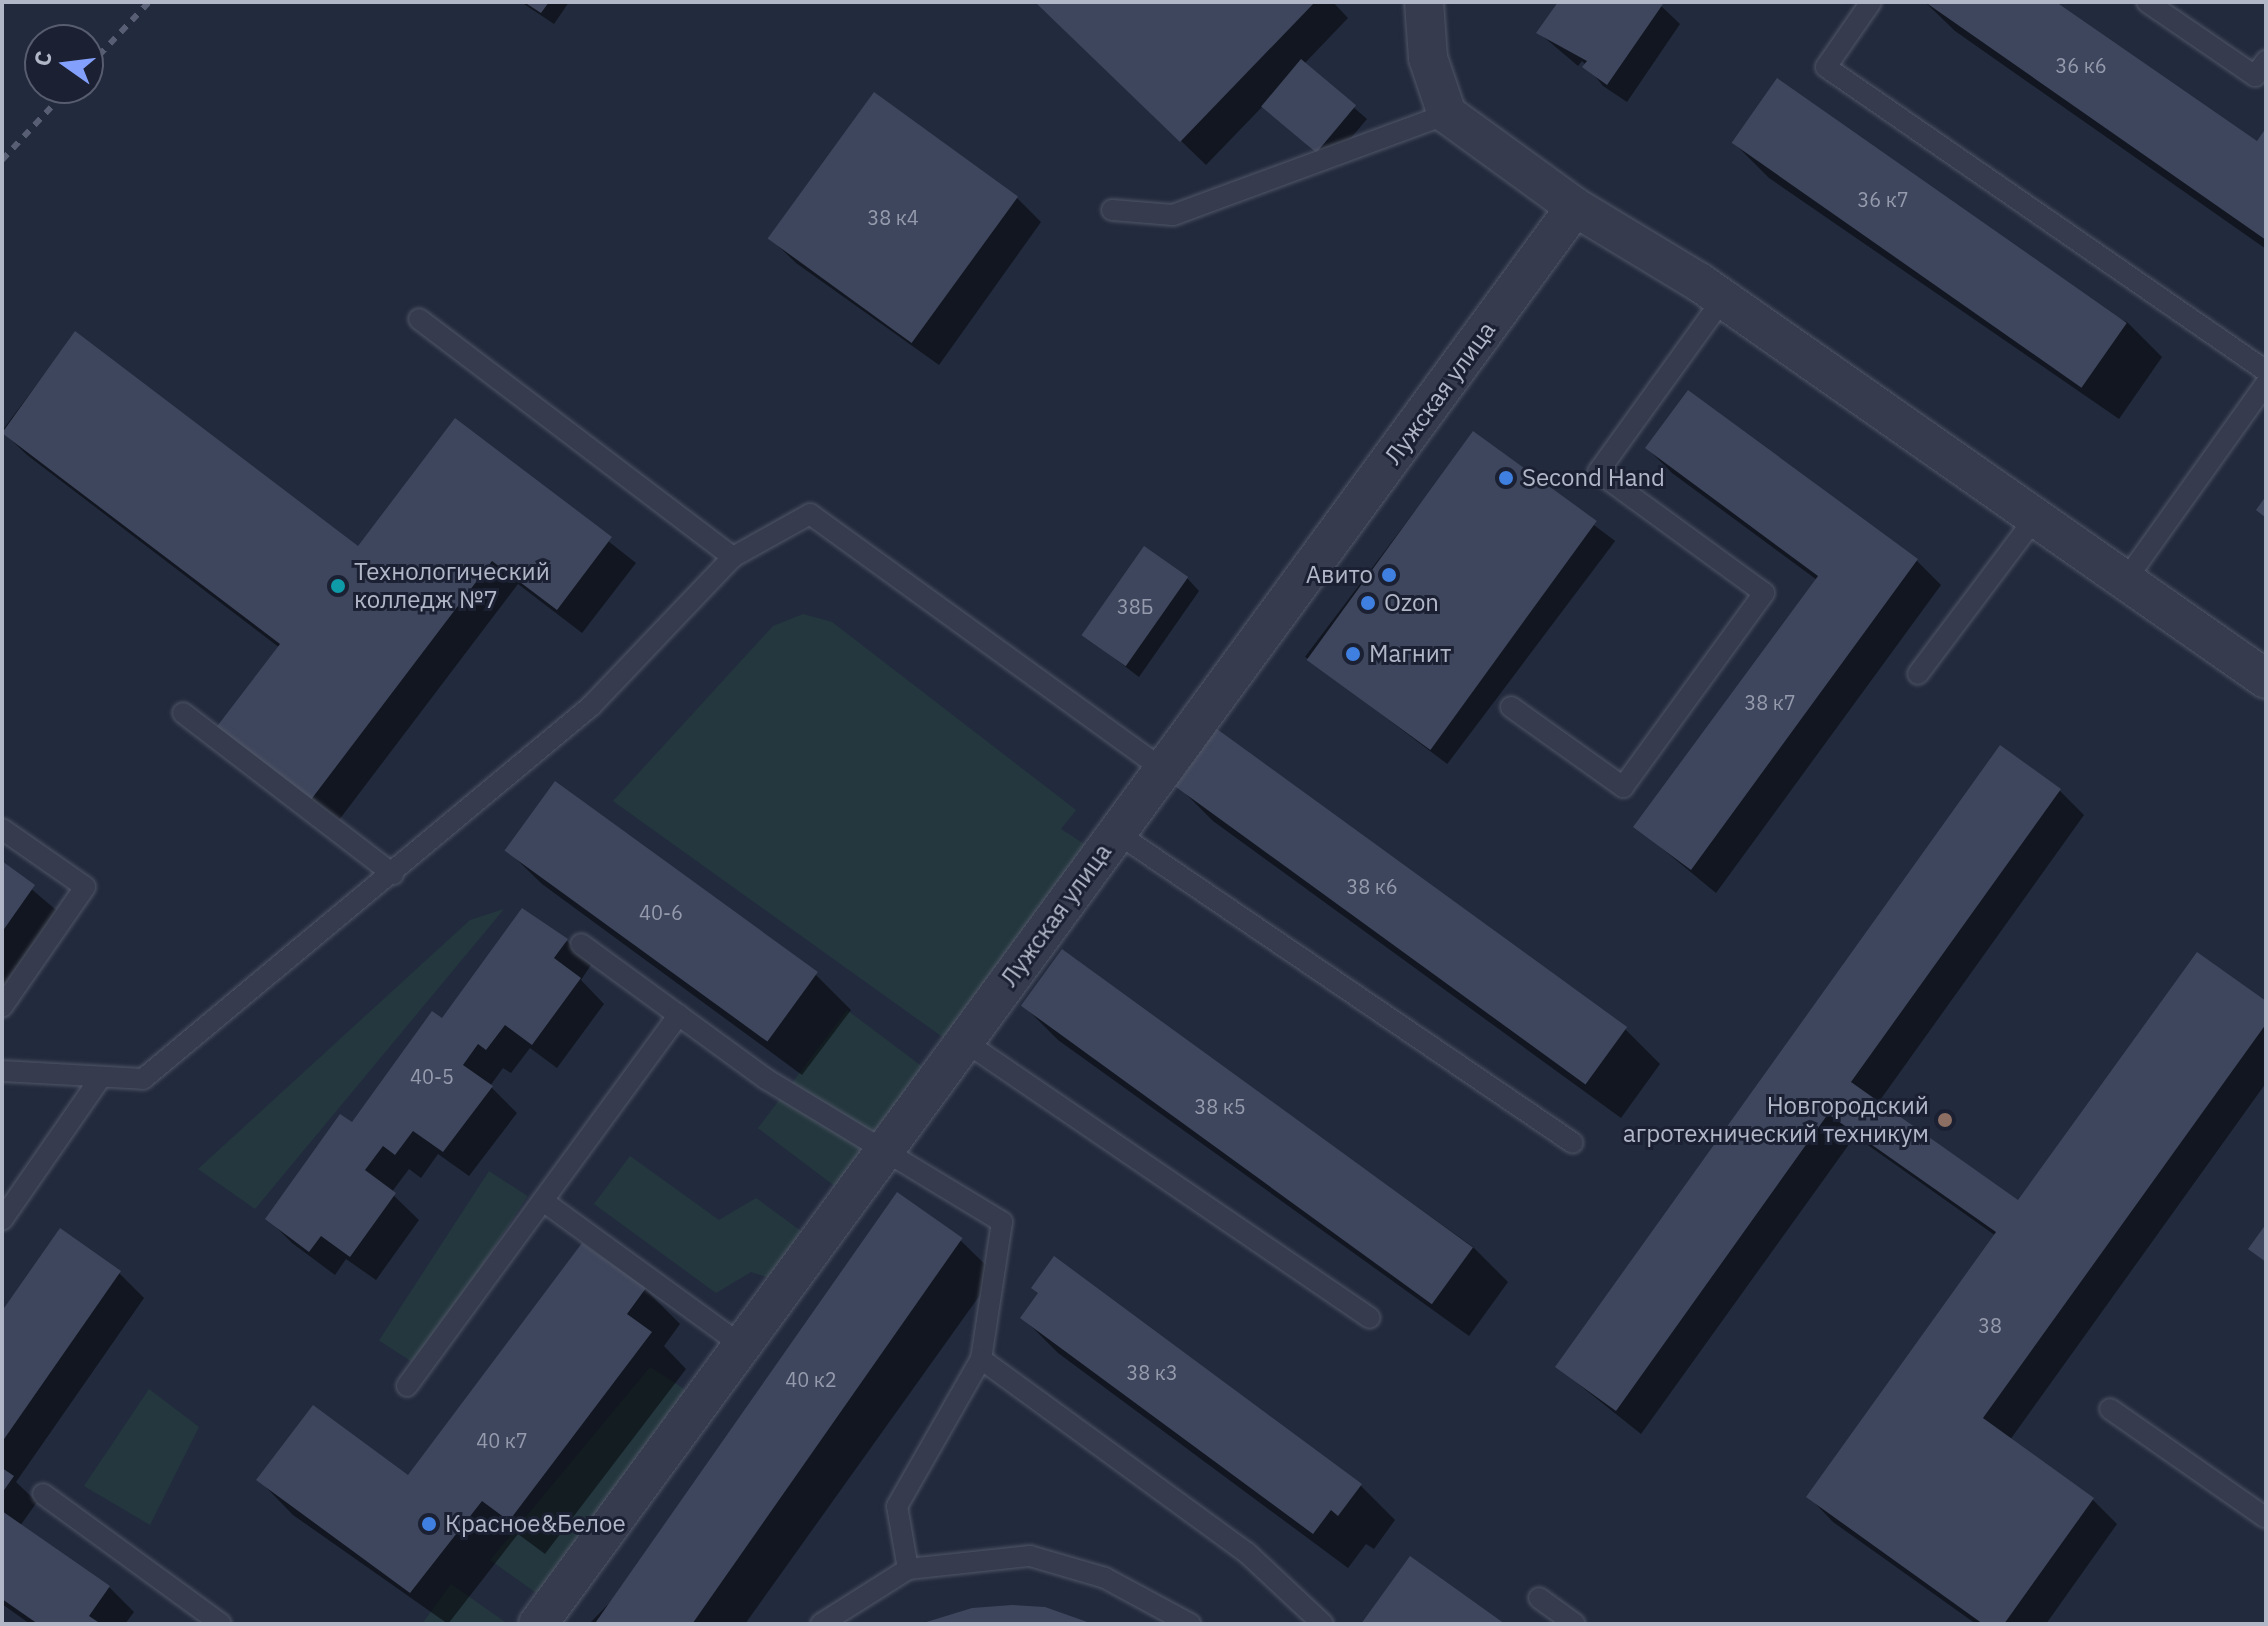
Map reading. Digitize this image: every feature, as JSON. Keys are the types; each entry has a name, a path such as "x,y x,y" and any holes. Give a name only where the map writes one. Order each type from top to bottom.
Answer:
{"street":[{"path":"1424,7 1428,58 1447,114 1575,207 1723,299 2266,679"},
{"name":"Лужская улица","path":"538,1624 741,1345 886,1153 1162,769 1575,207"}],"lane":[{"path":"1871,2 1826,67 2266,371"},
{"path":"2147,2 2255,76 2266,61"},
{"path":"1112,210 1173,215 1447,114"},
{"path":"1511,707 1623,787 1764,593 1598,472 1723,299"},
{"path":"419,319 733,557"},
{"path":"2125,581 2266,383"},
{"path":"2,1071 143,1079 393,874 591,706 733,557 810,514 1162,769"},
{"path":"1918,674 2035,518"},
{"path":"183,713 393,874"},
{"path":"2,829 85,887 2,1007"},
{"path":"1117,833 1573,1143"},
{"path":"581,944 766,1079 1002,1222 981,1359 897,1506 908,1569"},
{"path":"407,1386 679,1015"},
{"path":"964,1041 1370,1318"},
{"path":"2,1220 101,1077"},
{"path":"543,1201 741,1345"},
{"path":"981,1359 1247,1553 1323,1624"},
{"path":"2110,1409 2266,1518"},
{"path":"43,1494 221,1624"},
{"path":"821,1624 908,1569 1030,1556 1105,1578 1190,1624"},
{"path":"1539,1598 1575,1624"}],"shaded area":[{"path":"803,614 832,622 1076,810 1061,829 1092,849 948,1041 613,801 773,626"},
{"path":"504,909 255,1209 198,1169 470,920"},
{"path":"847,1010 930,1073 841,1191 758,1128"},
{"path":"630,1156 719,1220 756,1198 812,1239 776,1280 751,1272 716,1293 594,1204"},
{"path":"489,1171 528,1196 418,1365 379,1340"},
{"path":"650,1367 689,1392 539,1595 490,1560"},
{"path":"149,1389 199,1427 150,1525 84,1486"},
{"path":"451,1584 508,1624 422,1624"}],"building":[{"path":"524,2 549,2 541,13"},
{"path":"1035,2 1315,2 1180,142"},
{"path":"1558,2 1663,4 1607,85 1582,67 1587,61 1536,33"},
{"path":"1925,2 2056,2 2257,141 2266,128 2266,240"},
{"path":"1301,59 1356,105 1316,153 1261,106"},
{"path":"1777,78 2127,323 2081,388 1732,143"},
{"path":"874,92 1018,197 912,343 768,238"},
{"name":"Технологический колледж №7","path":"75,331 358,546 455,418 612,537 557,610 492,561 310,801 215,729 280,644 2,433"},
{"path":"1688,390 1918,559 1691,870 1633,827 1818,576 1645,448"},
{"path":"1473,431 1597,521 1430,750 1307,660"},
{"path":"2266,496 2266,518 2256,510"},
{"path":"1144,546 1188,577 1126,666 1081,635"},
{"path":"1217,729 1627,1027 1585,1084 1175,786"},
{"path":"2000,745 2061,789 1851,1082 2018,1200 2197,952 2266,1001 2266,1024 1983,1418 2094,1498 2004,1624 1983,1624 1806,1497 1996,1232 1828,1114 1616,1411 1555,1367"},
{"path":"555,781 818,972 767,1042 504,851"},
{"path":"2,861 35,885 2,932"},
{"path":"522,908 568,939 554,958 581,978 532,1045 505,1025 486,1050 478,1044 463,1065 493,1086 443,1152 413,1131 395,1155 383,1146 365,1170 396,1193 350,1257 321,1236 309,1252 265,1219 340,1114 352,1122 432,1011 442,1018"},
{"path":"1062,949 1473,1248 1432,1304 1021,1006"},
{"path":"897,1192 963,1238 692,1624 595,1624"},
{"path":"2266,1224 2266,1262 2248,1249"},
{"path":"60,1228 121,1271 2,1442 2,1311"},
{"path":"582,1243 646,1288 627,1314 652,1332 509,1521 482,1501 410,1593 256,1480 313,1405 408,1475"},
{"path":"1054,1256 1362,1484 1338,1516 1331,1510 1313,1534 1020,1318 1038,1293 1031,1288"},
{"path":"2,1468 14,1476 2,1493"},
{"path":"2,1511 110,1586 89,1616 101,1624 38,1624 2,1599"},
{"path":"1410,1556 1505,1624 1361,1624"},
{"path":"1012,1605 1045,1607 1093,1624 920,1624 972,1608"}],"railway":[{"path":"104,50 149,2"},
{"path":"2,160 54,104"}],"place":[{"name":"Second Hand","path":"1506,478"},
{"name":"Авито","path":"1389,575"},
{"name":"Технологический колледж №7","path":"338,586"},
{"name":"Ozon","path":"1368,603"},
{"name":"Магнит","path":"1353,654"},
{"name":"Новгородский агротехнический техникум","path":"1945,1120"},
{"name":"Красное&Белое","path":"429,1524"}]}
